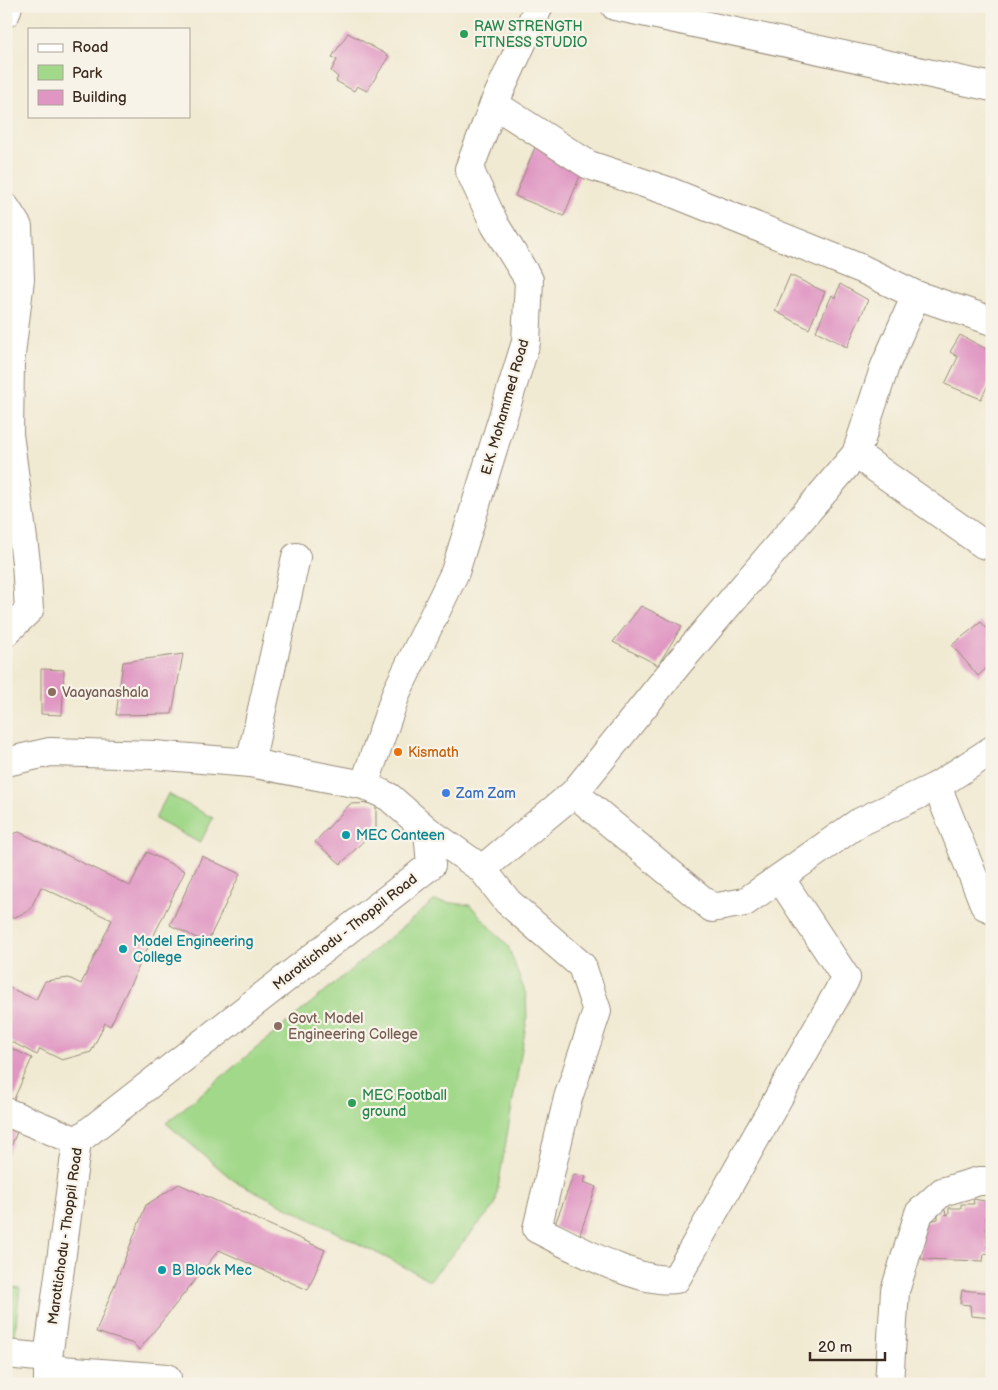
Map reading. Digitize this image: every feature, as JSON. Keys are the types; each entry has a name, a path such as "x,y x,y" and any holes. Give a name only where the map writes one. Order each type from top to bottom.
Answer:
{"street":[{"path":"6,13 8,6"},
{"name":"E.K. Mohammed Road","path":"364,785 397,691 455,572 526,342 529,280 494,225 469,168 494,104 539,6"},
{"path":"615,6 992,87"},
{"path":"494,104 589,165 668,191 862,269 916,295 992,321"},
{"path":"6,208 18,227 20,279 10,363 9,434 26,562 29,610 8,633 6,632"},
{"path":"482,869 574,793 677,665 856,454 885,366 916,295"},
{"path":"856,454 989,542"},
{"path":"250,763 296,557"},
{"path":"574,793 712,908 745,902 858,823 937,786 992,750"},
{"path":"6,762 50,752 154,755 250,763 364,785 389,797 428,831 482,869 508,902 582,966 597,1011 568,1098 537,1229 614,1266 663,1281 676,1279 846,978 780,878"},
{"path":"937,786 985,906 992,909"},
{"name":"Marottichodu - Thoppil Road","path":"52,1375 77,1141 431,865 428,831"},
{"path":"6,1112 77,1141"},
{"path":"889,1384 895,1291 919,1213 942,1192 979,1181 992,1181"},
{"path":"6,1354 52,1375 167,1378"}],"green space":[{"path":"168,794 213,818 200,843 155,819"},
{"name":"MEC Football ground","path":"434,901 470,905 508,946 526,995 527,1019 495,1205 430,1280 233,1180 166,1123"},
{"path":"6,1286 20,1288 14,1342 6,1341"}],"building":[{"path":"348,33 389,56 367,91 357,86 354,91 336,81 338,77 331,71 337,60 332,57"},
{"path":"536,145 583,168 564,216 515,196"},
{"path":"790,275 825,292 809,329 775,311"},
{"path":"840,284 868,300 847,347 816,331 832,295 835,298"},
{"path":"960,335 992,352 992,377 981,399 945,384 958,357 950,352"},
{"path":"641,606 682,626 658,665 613,642"},
{"path":"981,622 992,634 992,663 978,676 952,645"},
{"path":"183,654 172,714 116,715 123,662"},
{"name":"Vaayanashala","path":"41,669 64,670 62,715 41,714"},
{"name":"MEC Canteen","path":"376,803 376,828 341,864 315,842 350,804"},
{"name":"Model Engineering College","path":"19,832 130,886 147,852 185,871 110,1026 105,1023 91,1052 62,1060 40,1049 37,1055 6,1039 6,986 36,1000 45,981 69,978 81,984 112,920 41,887 30,910 13,918 6,915 6,836"},
{"path":"202,856 240,874 207,943 170,925"},
{"path":"6,1046 32,1058 11,1106 6,1104"},
{"path":"6,1128 17,1132 6,1158"},
{"path":"574,1174 586,1177 584,1182 596,1187 579,1237 554,1227"},
{"name":"B Block Mec","path":"179,1184 325,1250 308,1290 219,1250 139,1350 134,1344 96,1332 146,1205"},
{"path":"973,1199 985,1201 987,1248 991,1248 990,1253 984,1254 983,1261 921,1259 922,1223 938,1219 938,1212 945,1210 946,1215 949,1214 949,1208 961,1208 961,1204 974,1204"},
{"path":"962,1290 992,1293 992,1318 971,1316 970,1305 960,1304"}],"place":[{"name":"RAW STRENGTH FITNESS STUDIO","path":"464,34"},
{"name":"Vaayanashala","path":"52,692"},
{"name":"Kismath","path":"398,752"},
{"name":"Zam Zam","path":"446,793"},
{"name":"MEC Canteen","path":"346,835"},
{"name":"Model Engineering College","path":"123,949"},
{"name":"Govt. Model Engineering College","path":"278,1026"},
{"name":"MEC Football ground","path":"352,1103"},
{"name":"B Block Mec","path":"162,1270"}]}
